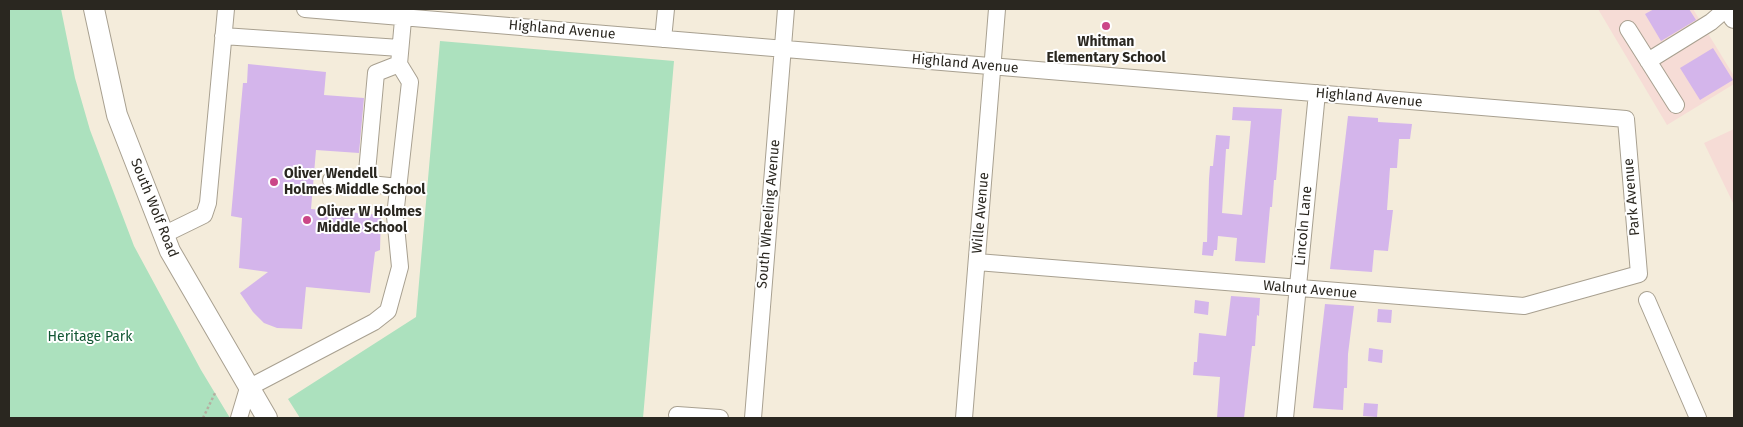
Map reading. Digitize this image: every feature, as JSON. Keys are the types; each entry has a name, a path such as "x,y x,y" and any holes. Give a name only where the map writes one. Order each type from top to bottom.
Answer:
{"main road":[{"name":"South Wolf Road","path":"94,9 117,115 163,235 170,251 267,418"},
{"path":"1728,9 1734,18"}],"street":[{"path":"163,235 204,216 208,203 226,9"},
{"name":"Highland Avenue","path":"305,9 404,13 663,39 1626,119"},
{"path":"663,39 666,9"},
{"name":"South Wheeling Avenue","path":"753,418 786,9"},
{"name":"Wille Avenue","path":"964,418 997,9"},
{"path":"1648,61 1711,22 1728,9"},
{"path":"239,418 248,388 374,322 388,311 400,268 394,216 399,187 410,82 400,56 404,13"},
{"path":"1628,30 1676,105"},
{"path":"223,36 400,56"},
{"path":"366,183 376,74 400,56"},
{"name":"Lincoln Lane","path":"1285,418 1317,93"},
{"name":"Park Avenue","path":"1626,119 1639,274"},
{"path":"331,180 399,187"},
{"name":"Walnut Avenue","path":"977,262 1524,306 1639,274"},
{"path":"1647,300 1698,418"},
{"path":"677,415 720,418"}],"path":[{"path":"203,418 216,391"}],"shaded area":[{"path":"1598,9 1693,9 1734,76 1734,84 1667,125"},
{"path":"1734,129 1734,205 1704,143"}],"green space":[{"name":"Heritage Park","path":"9,9 61,9 75,78 90,130 134,246 201,370 230,418 9,418"},
{"path":"440,41 674,61 643,418 300,418 288,399 416,317"}],"building":[{"path":"1654,9 1689,9 1696,20 1661,41 1645,14"},
{"path":"1713,48 1733,80 1700,100 1680,68"},
{"name":"Oliver Wendell Holmes Middle School","path":"248,64 326,72 324,95 364,98 359,153 316,150 311,209 381,215 380,250 375,252 370,293 306,287 302,329 277,328 264,323 253,312 240,293 268,272 239,268 242,218 231,216 243,83 247,83"},
{"path":"1233,107 1282,109 1276,180 1274,180 1272,207 1270,207 1265,263 1235,261 1237,238 1218,236 1217,250 1214,250 1213,256 1202,255 1203,242 1207,242 1210,166 1213,166 1216,135 1230,136 1229,149 1226,149 1222,213 1242,215 1251,121 1232,120"},
{"path":"1348,116 1378,118 1378,122 1412,124 1410,139 1399,139 1397,168 1390,168 1387,210 1393,210 1388,251 1374,250 1372,272 1330,269"},
{"path":"1231,296 1260,298 1259,316 1257,315 1255,346 1252,346 1244,418 1217,418 1220,377 1193,375 1194,362 1197,362 1199,333 1226,336"},
{"path":"1195,300 1209,302 1208,315 1194,313"},
{"path":"1325,304 1354,306 1348,354 1347,388 1344,388 1343,410 1313,408"},
{"path":"1378,309 1392,310 1391,323 1377,322"},
{"path":"1369,348 1383,350 1382,363 1368,361"},
{"path":"1364,403 1378,404 1377,417 1363,416"}],"place":[{"name":"Whitman Elementary School","path":"1106,26"},
{"name":"Oliver Wendell Holmes Middle School","path":"274,182"},
{"name":"Oliver W Holmes Middle School","path":"307,220"}]}
